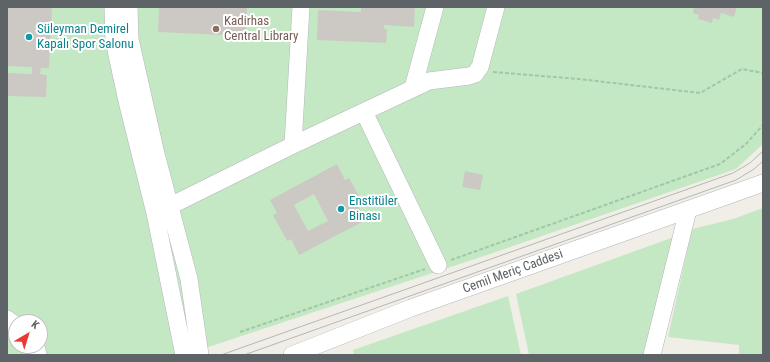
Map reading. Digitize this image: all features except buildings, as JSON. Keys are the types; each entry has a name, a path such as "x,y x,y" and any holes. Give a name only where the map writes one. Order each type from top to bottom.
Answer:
{"street":[{"path":"113,7 116,49 127,102 193,354"},
{"path":"129,7 130,39 142,98 189,279 193,354"},
{"path":"293,145 301,7"},
{"path":"413,88 435,7"},
{"path":"170,206 293,145 429,81 475,74 478,71 496,7"},
{"path":"364,112 438,265"},
{"path":"736,193 763,178"},
{"path":"736,193 763,183"},
{"path":"736,193 763,187"},
{"name":"Cemil Meriç Caddesi","path":"292,355 411,308 736,193"},
{"path":"652,355 688,210"}],"path":[{"path":"478,71 579,79 700,93 742,69 763,73"},
{"path":"240,332 438,265 720,164 746,144 763,125"}],"green space":[{"path":"7,7 763,7 763,144 736,169 487,255 184,355 7,355"},
{"path":"763,208 763,355 739,355 739,345 668,337 692,229 733,219"},
{"path":"674,237 647,355 529,355 516,294"},
{"path":"508,296 521,355 354,355 353,350"}],"tram line":[{"path":"221,355 733,173 750,163 763,151"},
{"path":"244,355 736,180 754,169 763,161"}],"place":[{"name":"Kadirhas Central Library","path":"216,29"},
{"name":"Süleyman Demirel Kapalı Spor Salonu","path":"29,37"},
{"name":"Enstitüler Binası","path":"341,209"}]}
